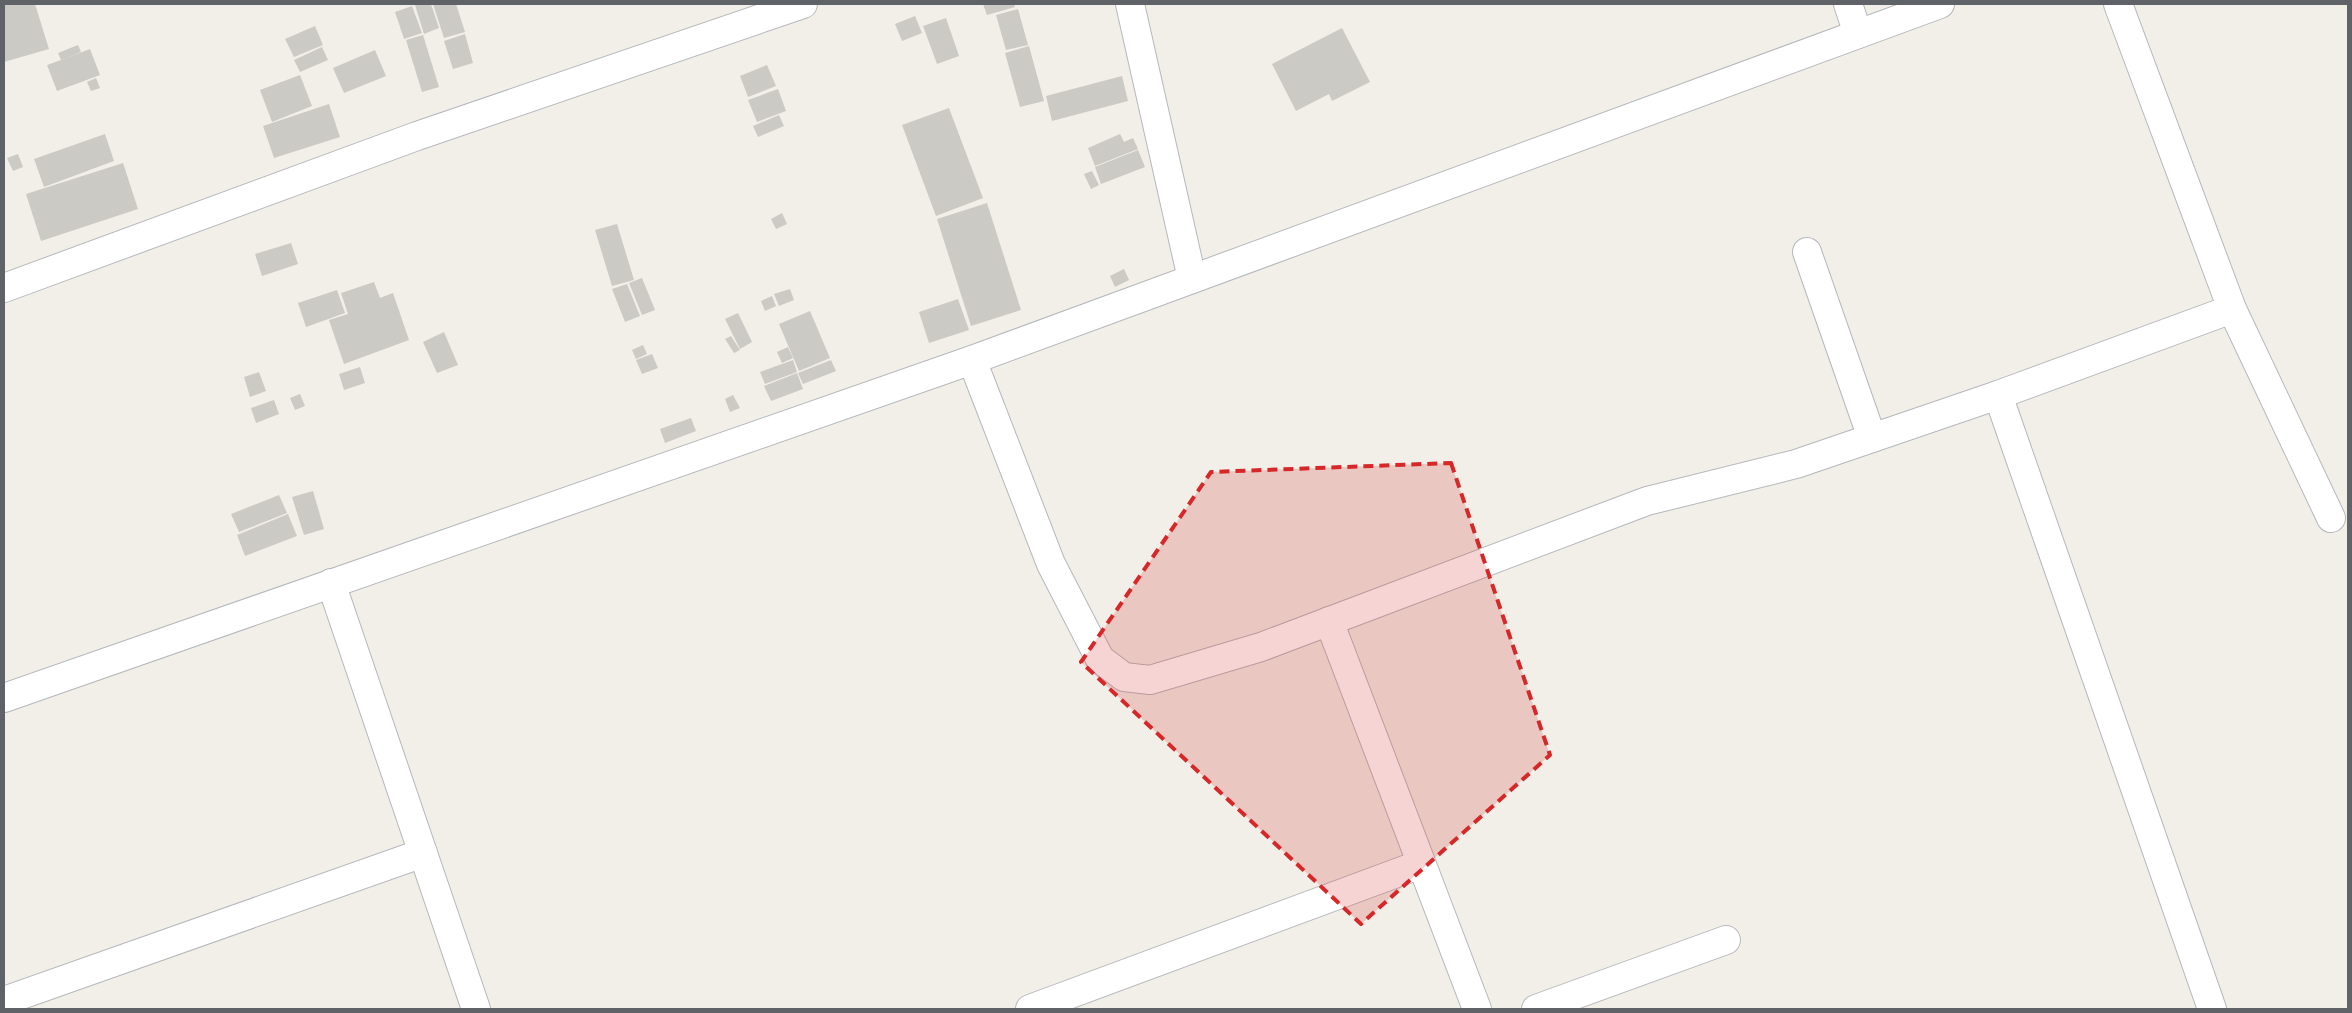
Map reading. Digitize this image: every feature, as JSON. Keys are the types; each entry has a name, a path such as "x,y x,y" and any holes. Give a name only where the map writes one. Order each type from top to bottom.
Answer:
{"street":[{"path":"4,288 417,136 803,4"},
{"path":"1130,4 1192,279"},
{"path":"1848,4 1858,34"},
{"path":"4,698 972,360 1940,4"},
{"path":"2118,4 2232,309 2331,518"},
{"path":"1807,252 1872,438"},
{"path":"972,360 1051,564 1100,659 1124,677 1150,680 1261,647 1647,501 1796,464 1998,395 2232,309"},
{"path":"1998,395 2212,1009"},
{"path":"331,583 476,1009"},
{"path":"1329,621 1477,1009"},
{"path":"4,1001 423,853"},
{"path":"1030,1009 1421,864"},
{"path":"1536,1009 1726,940"}],"highlighted area":[{"path":"1451,463 1550,755 1361,924 1081,662 1211,472"}],"building":[{"path":"4,4 35,4 49,49 4,62"},
{"path":"431,4 439,28 424,34 415,5"},
{"path":"433,4 456,4 465,32 444,38"},
{"path":"983,4 1014,4 1015,7 987,15"},
{"path":"412,6 422,33 404,39 395,12"},
{"path":"1018,9 1028,45 1006,50 996,15"},
{"path":"915,16 922,33 902,41 895,24"},
{"path":"946,18 959,56 937,64 923,26"},
{"path":"315,26 323,45 294,57 285,39"},
{"path":"1342,28 1370,82 1332,101 1329,94 1296,111 1272,64"},
{"path":"465,34 473,63 453,69 444,41"},
{"path":"423,35 439,87 422,92 406,40"},
{"path":"78,45 81,52 64,59 90,49 100,75 57,91 47,65 61,60 58,53"},
{"path":"1029,46 1044,101 1020,107 1005,53"},
{"path":"322,47 328,60 300,72 294,60"},
{"path":"375,50 386,76 344,93 333,68"},
{"path":"767,65 776,86 748,97 740,76"},
{"path":"300,75 312,106 272,122 260,90"},
{"path":"1122,76 1128,101 1052,121 1046,96"},
{"path":"96,78 100,88 91,91 87,82"},
{"path":"778,89 786,111 757,122 748,100"},
{"path":"329,104 340,137 274,158 263,126"},
{"path":"949,108 983,198 936,216 902,125"},
{"path":"779,115 784,126 758,137 753,126"},
{"path":"105,134 114,161 44,187 34,159"},
{"path":"1120,134 1124,142 1133,138 1138,149 1095,166 1088,148"},
{"path":"1138,150 1145,167 1101,184 1095,167"},
{"path":"18,154 23,167 13,171 7,158"},
{"path":"123,163 138,209 41,241 26,194"},
{"path":"1092,171 1099,185 1091,189 1084,174"},
{"path":"987,203 1021,310 971,326 937,219"},
{"path":"782,213 787,224 776,229 771,219"},
{"path":"617,224 634,280 612,286 595,230"},
{"path":"291,243 298,264 262,276 255,254"},
{"path":"1124,269 1129,280 1115,287 1110,276"},
{"path":"642,278 655,310 642,315 629,283"},
{"path":"374,282 380,298 393,293 409,340 344,364 329,320 348,314 341,293"},
{"path":"627,284 640,316 625,322 612,289"},
{"path":"790,289 794,300 779,306 774,294"},
{"path":"337,290 345,313 306,327 298,303"},
{"path":"772,296 776,306 765,311 761,301"},
{"path":"958,299 969,330 929,343 919,312"},
{"path":"810,311 830,358 799,371 779,324"},
{"path":"738,313 752,342 740,349 725,319"},
{"path":"444,332 458,365 437,373 423,342"},
{"path":"731,336 740,350 734,353 725,339"},
{"path":"643,345 647,354 636,359 632,350"},
{"path":"788,347 793,358 782,363 777,352"},
{"path":"652,354 658,368 642,374 636,360"},
{"path":"793,360 797,372 765,384 760,372"},
{"path":"831,360 836,371 803,384 798,373"},
{"path":"360,367 365,383 344,390 339,374"},
{"path":"259,372 266,391 250,397 244,377"},
{"path":"797,373 803,389 771,401 764,386"},
{"path":"300,394 305,406 295,410 290,398"},
{"path":"733,395 740,408 730,412 725,399"},
{"path":"274,400 279,414 256,423 251,408"},
{"path":"691,418 696,431 665,443 660,429"},
{"path":"313,491 324,529 304,535 292,497"},
{"path":"279,495 287,513 239,532 231,514"},
{"path":"288,514 297,536 245,556 237,535"}]}
